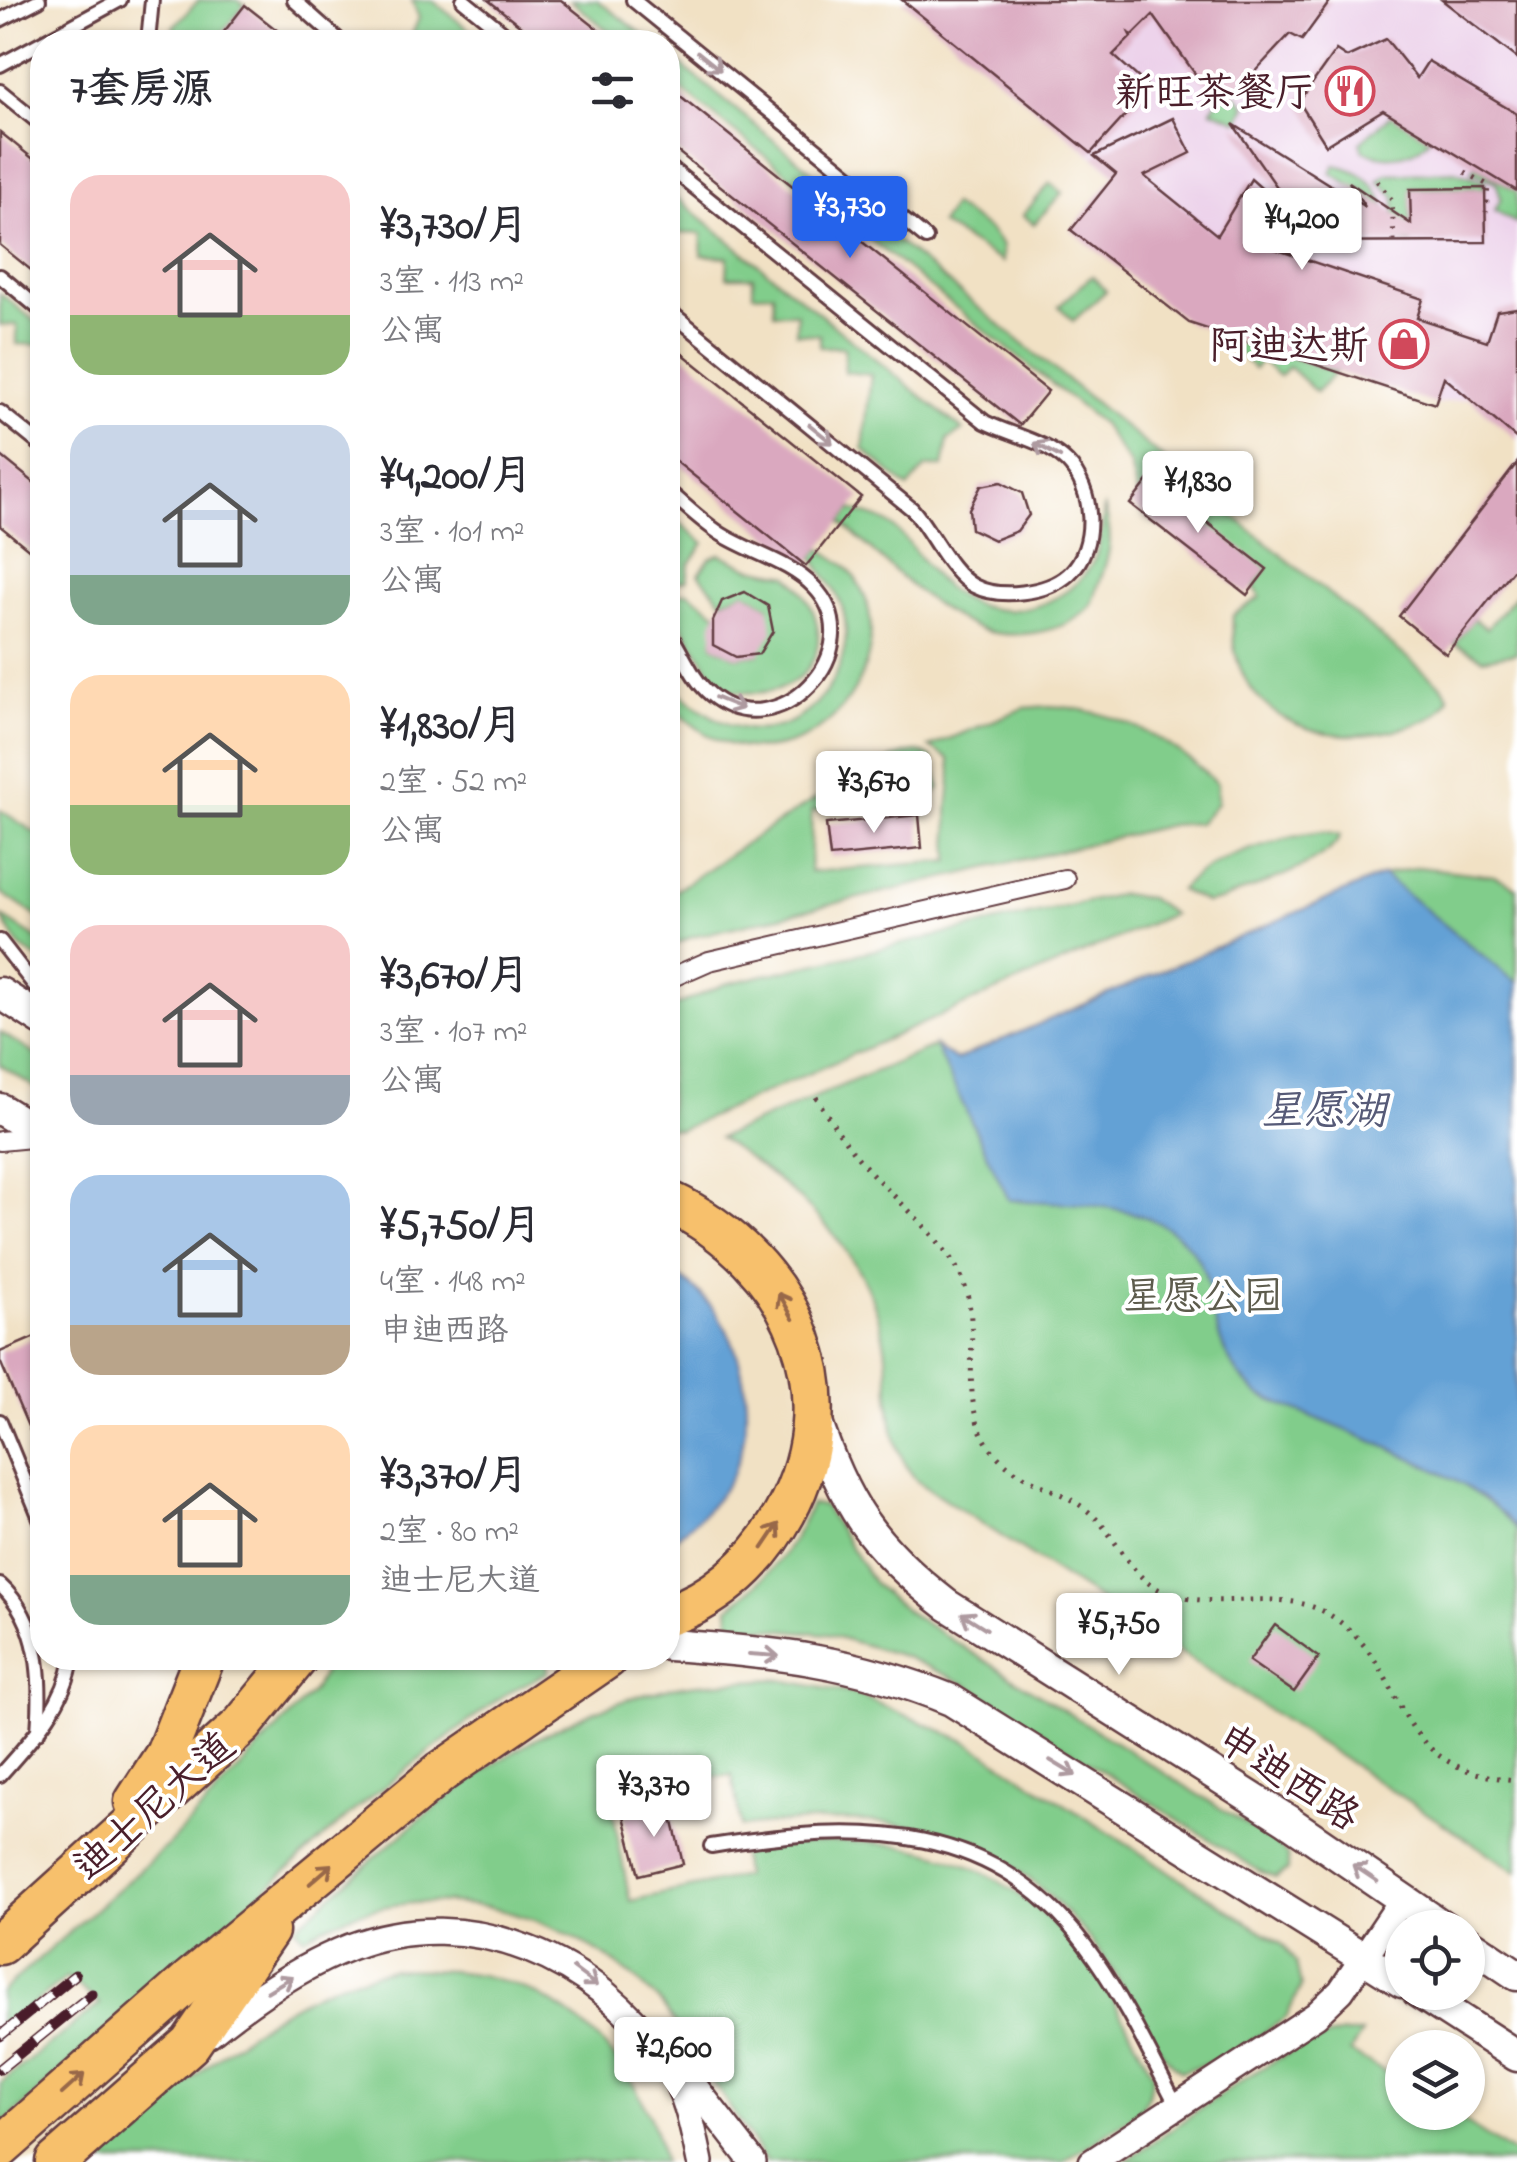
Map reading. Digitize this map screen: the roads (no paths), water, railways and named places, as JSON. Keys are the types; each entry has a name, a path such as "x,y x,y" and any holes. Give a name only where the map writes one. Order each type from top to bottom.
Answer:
{"highway":[{"path":"680,1207 707,1220 742,1246 770,1278 792,1316 807,1356 813,1398 803,1468 792,1502 764,1547 726,1584 680,1609"},
{"path":"103,1850 166,1754 199,1670"},
{"name":"迪士尼大道","path":"0,1944 242,1725 287,1670"},
{"path":"0,2148 213,1960 284,1906 441,1772 590,1670"},
{"path":"56,2162 174,2062 205,2026 284,1906"}],"street":[{"path":"680,974 709,962 1065,879"},
{"path":"0,993 30,1012"},
{"path":"0,1109 30,1128"},
{"path":"0,1142 30,1138"},
{"name":"申迪西路","path":"813,1398 826,1452 847,1498 873,1540 905,1572 947,1604 1287,1820 1419,1910"},
{"path":"680,1646 826,1659 865,1668 951,1700 1385,1972"},
{"path":"1092,2162 1316,2015 1341,1991 1403,1899"},
{"path":"174,2062 266,1992 352,1946 403,1935 455,1932 513,1942 575,1968 630,2012 696,2086 753,2162"},
{"path":"1485,1953 1517,1975"},
{"path":"1446,2010 1517,2056"},
{"path":"630,2012 668,2065 690,2114 700,2162"}],"lane":[{"path":"0,20 39,0"},
{"path":"65,30 120,0"},
{"path":"149,30 152,0"},
{"path":"294,0 329,30"},
{"path":"312,15 316,0"},
{"path":"462,0 500,30"},
{"path":"633,0 670,30"},
{"path":"680,38 926,238"},
{"path":"0,65 30,49"},
{"path":"0,91 30,116"},
{"path":"680,176 984,422 1046,446 1067,462 1083,484 1091,513 1085,546 1070,574 1040,589 1004,593 973,586 947,560 934,532 912,509 680,320"},
{"path":"0,276 30,301"},
{"path":"0,412 30,436"},
{"path":"680,501 718,532 786,566 815,588 829,613 831,646 821,677 801,697 770,709 738,709 711,695 680,649"},
{"path":"0,942 30,979"},
{"path":"0,1420 30,1494"},
{"path":"0,1585 14,1598 30,1632"},
{"path":"37,1670 41,1696 38,1732"},
{"path":"0,1774 38,1732 61,1696 69,1670"},
{"path":"711,1846 805,1831 852,1830 896,1833 942,1844 986,1863 1039,1898 1094,1957 1177,2106"}],"water":[{"name":"星愿湖","path":"1383,875 1517,983 1517,1529 1495,1507 1433,1469 1259,1395 1238,1374 1224,1350 1200,1263 1183,1240 1160,1224 1102,1207 1009,1200 935,1046 956,1060"},
{"path":"680,1278 712,1306 727,1331 744,1386 743,1444 728,1482 706,1511 680,1534"}],"railway":[{"path":"0,2036 75,1975"},
{"path":"0,2069 92,1994"}],"place":[{"name":"新旺茶餐厅","path":"1350,91"},
{"name":"阿迪达斯","path":"1404,344"}],"park label":[{"name":"星愿公园","path":"1203,1295"}]}
